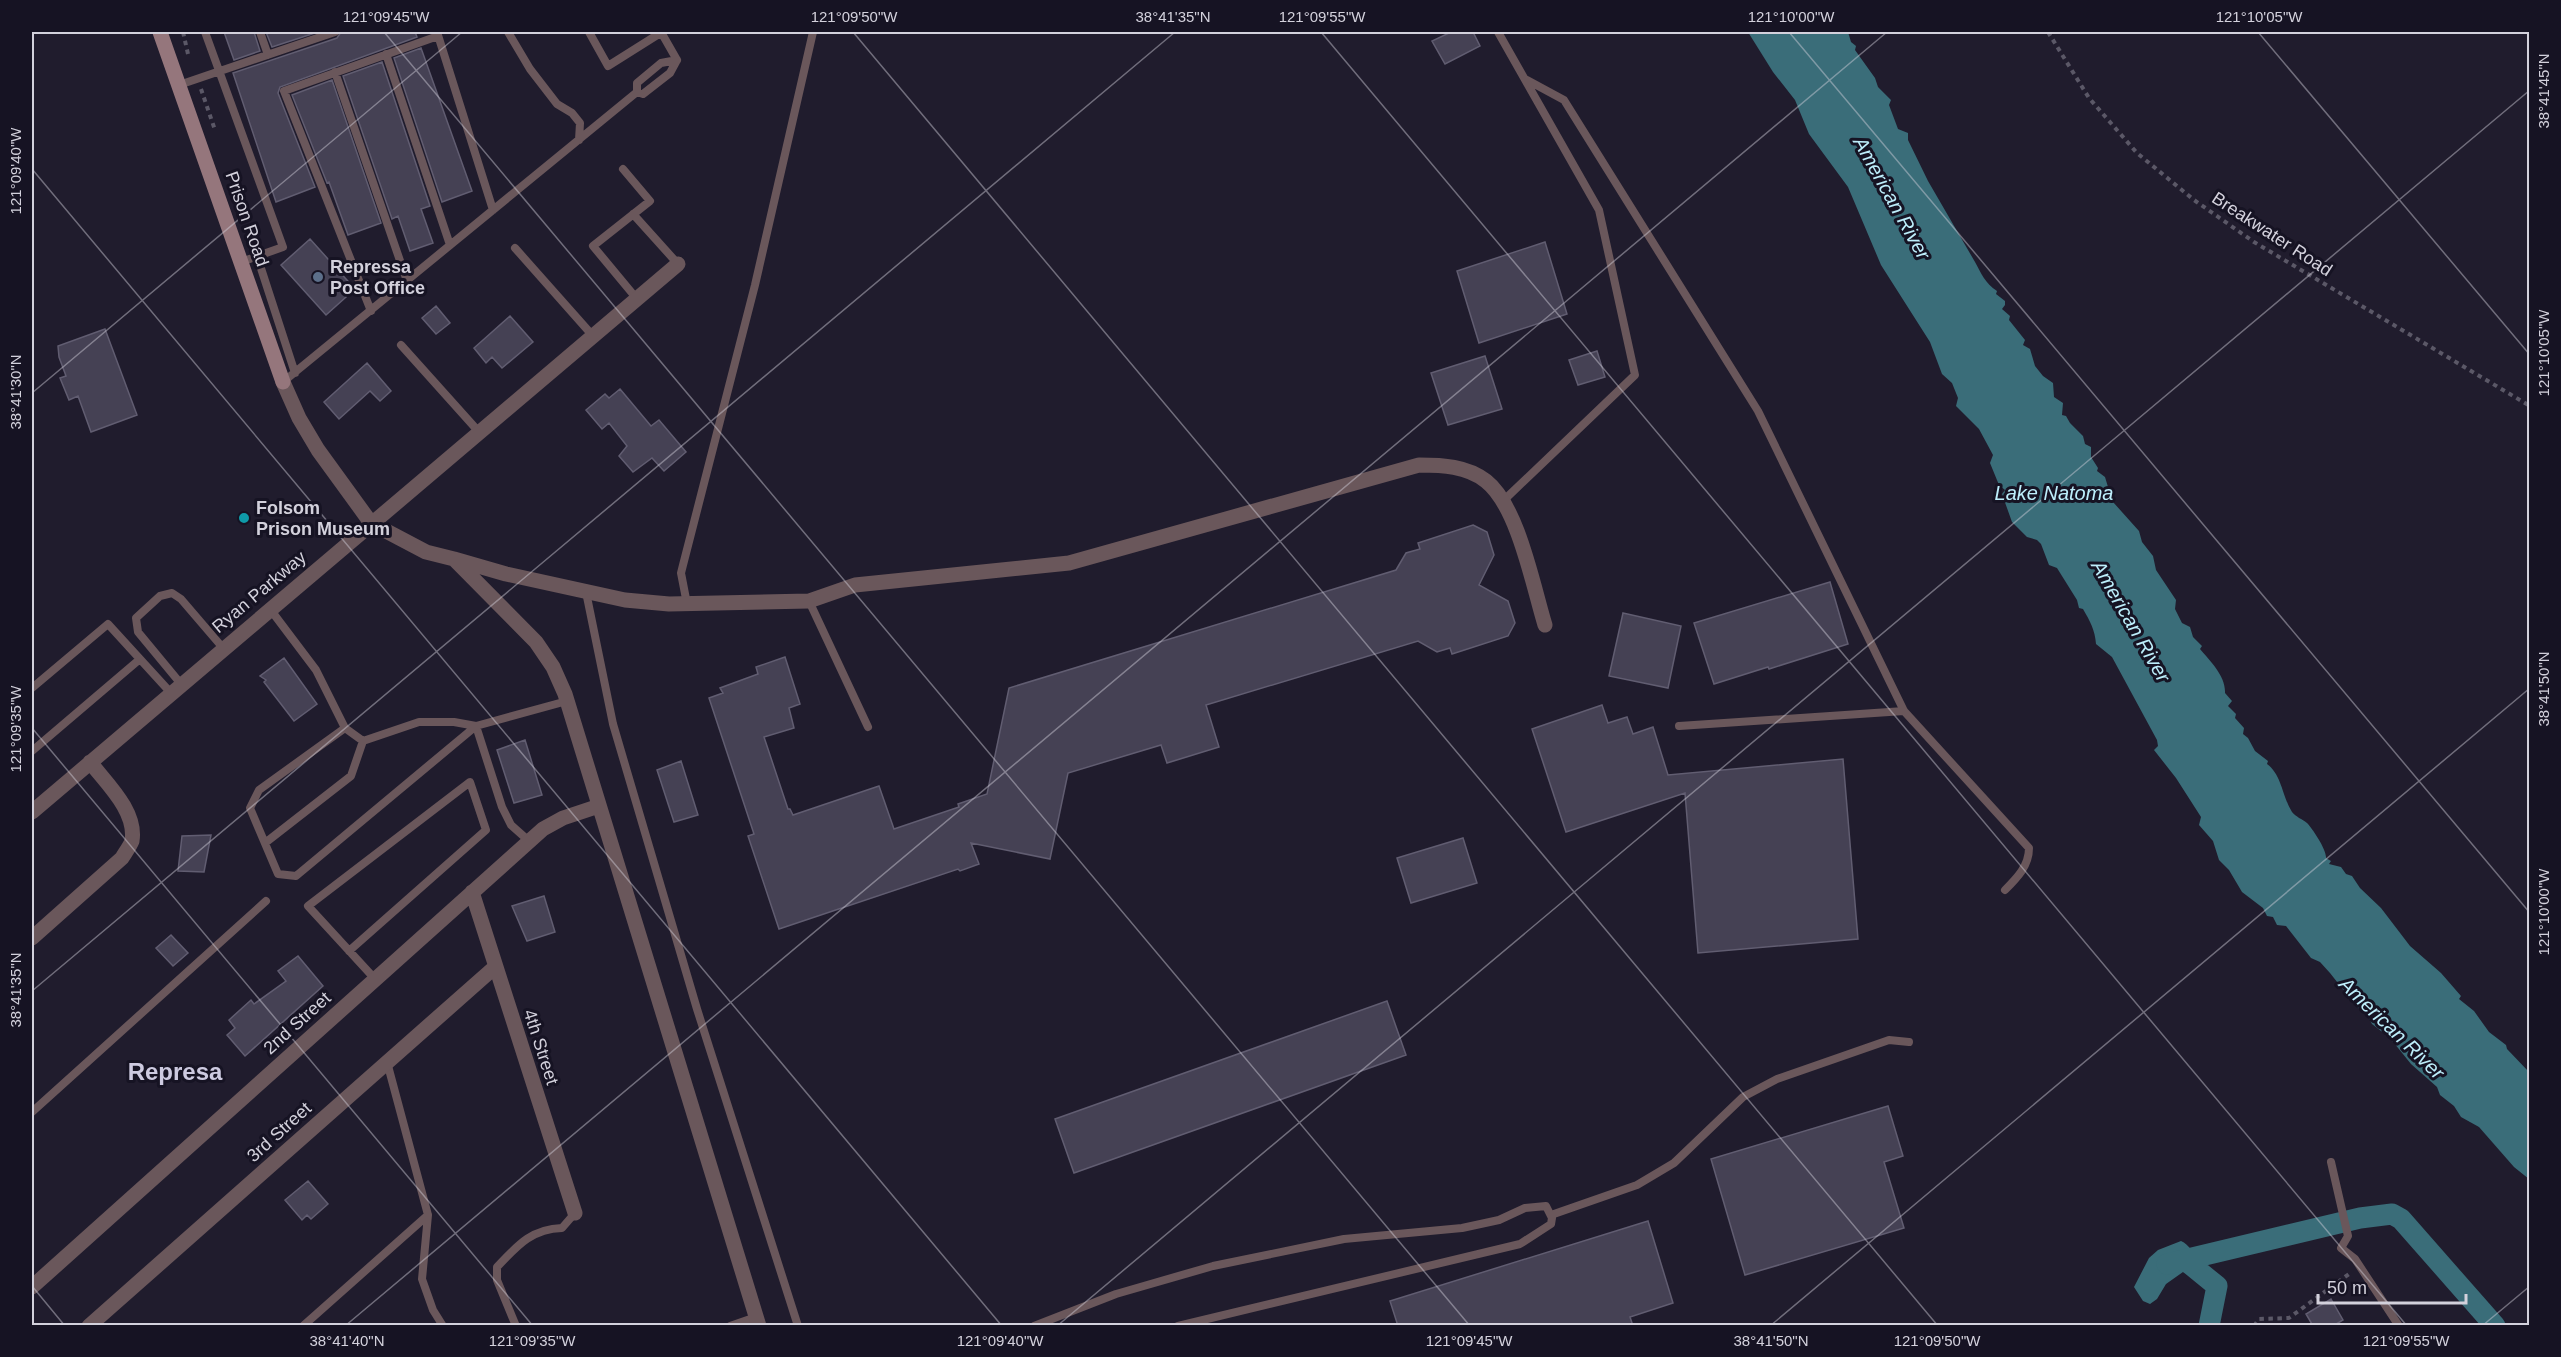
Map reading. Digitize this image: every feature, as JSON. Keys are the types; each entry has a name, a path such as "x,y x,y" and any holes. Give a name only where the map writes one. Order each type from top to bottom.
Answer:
{"street":[{"name":"Prison Road","path":"160,32 241,262 289,377 299,418 318,450 371,523"},
{"name":"Ryan Parkway","path":"32,812 678,264"},
{"path":"371,523 426,552 506,574 625,600 687,604 808,602 855,585 1069,564 1419,465 1444,465 1466,470 1486,481 1503,501 1518,535 1545,625"},
{"path":"454,558 536,642 553,667 567,701 758,1321"},
{"path":"32,938 122,858 132,842 131,822 124,805 90,762"},
{"name":"2nd Street","path":"32,1287 543,829 563,818 599,806"},
{"name":"4th Street","path":"472,892 575,1213"},
{"name":"3rd Street","path":"89,1326 495,967"}],"lane":[{"path":"205,32 283,247 241,262"},
{"path":"260,32 268,55"},
{"path":"306,32 309,41"},
{"path":"179,85 335,32"},
{"path":"508,32 530,69 556,104 572,113 580,123 579,140"},
{"path":"589,32 608,66 662,32 677,60"},
{"path":"687,604 681,573 755,285 813,32"},
{"path":"1498,32 1599,210 1635,375 1503,501"},
{"path":"370,311 284,91 437,34 493,210"},
{"path":"386,54 450,245"},
{"path":"637,92 637,83 661,63 677,60"},
{"path":"637,92 643,94 670,73 677,60"},
{"path":"335,72 407,281"},
{"path":"1527,80 1564,100 1758,411 1904,711 2029,848 2029,858 2019,875 2005,890"},
{"path":"257,256 289,377 637,92"},
{"path":"623,169 650,201 593,246 637,299"},
{"path":"633,214 678,264"},
{"path":"515,248 593,336"},
{"path":"401,345 479,432"},
{"path":"586,591 613,724 697,1009 798,1326"},
{"path":"176,689 138,632 136,618 160,596 172,593 182,599 223,648"},
{"path":"808,602 868,727"},
{"path":"270,609 316,670 345,728 363,741"},
{"path":"32,688 108,624 140,659 176,689"},
{"path":"32,752 140,659"},
{"path":"345,728 259,790 250,808 278,874 296,876 476,726 567,701"},
{"path":"1679,726 1904,711"},
{"path":"363,741 419,722 454,722 476,726"},
{"path":"476,726 502,807 511,825 529,841"},
{"path":"265,843 351,776 363,741"},
{"path":"349,951 486,830 470,782 308,906 349,951 375,979"},
{"path":"32,1112 266,901"},
{"path":"1551,1215 1637,1185 1674,1163 1743,1097 1777,1079 1888,1040 1909,1042"},
{"path":"387,1062 428,1215 422,1279 433,1310 443,1326"},
{"path":"2331,1162 2348,1236 2341,1248 2359,1266 2399,1326"},
{"path":"1034,1326 1116,1294 1213,1266 1344,1239 1462,1228 1499,1220 1526,1208 1546,1206 1551,1215 1551,1224 1520,1244 1178,1326"},
{"path":"516,1326 497,1280 497,1267 525,1238 551,1228 562,1228 575,1213"},
{"path":"303,1326 428,1215"},
{"path":"730,1326 758,1321"}],"path":[{"name":"Breakwater Road","path":"2048,32 2089,98 2137,153 2194,200 2254,242 2529,406"},
{"path":"2254,1326 2259,1319 2289,1318 2296,1314 2359,1266"}],"water":[{"name":"Lake Natoma","path":"1748,32 1848,32 1851,42 1856,46 1855,50 1875,78 1878,87 1891,100 1889,105 1898,129 1908,133 1908,140 1928,181 1981,274 1997,291 1996,294 2005,301 2002,309 2010,316 2009,320 2025,340 2023,345 2030,349 2035,366 2053,383 2054,397 2063,403 2062,415 2066,416 2083,436 2085,444 2091,447 2091,457 2098,468 2097,471 2105,477 2108,487 2115,492 2113,502 2139,531 2142,542 2153,556 2156,570 2176,600 2175,609 2182,623 2190,627 2193,637 2202,646 2200,649 2220,675 2225,693 2232,701 2228,706 2236,714 2235,718 2244,728 2243,734 2255,751 2268,761 2267,764 2276,774 2292,812 2312,829 2322,845 2326,858 2331,861 2329,864 2341,867 2346,874 2352,876 2360,888 2381,908 2410,946 2441,973 2461,996 2459,999 2474,1011 2489,1032 2506,1045 2507,1049 2529,1072 2529,1179 2514,1167 2479,1127 2461,1117 2454,1106 2440,1095 2437,1087 2411,1064 2390,1038 2372,1024 2368,1016 2356,1006 2320,962 2311,958 2286,926 2277,925 2273,917 2267,916 2263,908 2242,892 2229,870 2219,860 2213,841 2199,825 2201,817 2176,778 2154,750 2158,746 2157,740 2112,657 2096,644 2095,634 2083,609 2079,608 2077,600 2057,568 2049,565 2041,544 2027,537 2012,522 2002,494 2005,490 1999,485 1990,463 1993,455 1979,429 1956,406 1958,398 1952,383 1942,374 1930,342 1881,265 1848,187 1809,134 1795,100 1773,72"},
{"path":"2181,1241 2192,1252 2196,1262 2194,1271 2190,1275 2183,1272 2166,1284 2157,1299 2150,1304 2143,1301 2134,1287 2149,1258 2158,1250"}],"building":[{"path":"224,32 254,32 260,51 234,60"},
{"path":"266,32 318,32 272,47"},
{"path":"341,32 415,32 417,37 280,87 278,93 315,187 276,202 233,73 337,38"},
{"path":"1451,32 1473,32 1480,46 1445,64 1432,41"},
{"path":"421,48 472,191 442,202 394,58"},
{"path":"382,62 430,206 421,209 433,243 410,251 398,216 392,219 343,76"},
{"path":"332,80 381,223 348,235 329,182 327,183 292,95"},
{"name":"Repressa Post Office","path":"310,239 355,289 326,315 281,265"},
{"path":"1545,242 1567,314 1479,343 1457,271"},
{"path":"436,306 450,323 436,334 422,318"},
{"path":"510,316 533,342 502,368 492,357 486,363 474,348"},
{"path":"105,329 137,415 91,432 78,396 69,400 60,378 66,376 59,357 58,346"},
{"path":"1597,351 1605,377 1578,385 1569,360"},
{"path":"1485,356 1502,409 1448,425 1431,373"},
{"path":"367,363 391,391 380,401 370,391 339,419 324,402"},
{"path":"620,389 651,426 659,420 686,452 664,471 652,458 633,472 619,456 627,446 609,423 602,429 586,410 605,394 609,398"},
{"path":"1473,525 1487,532 1494,555 1479,585 1508,601 1515,623 1508,636 1452,654 1450,648 1437,652 1418,641 1206,705 1219,747 1167,763 1161,745 1068,773 1050,859 971,843 979,864 779,929 748,836 754,834 709,698 723,693 720,688 758,674 756,667 785,657 800,704 789,708 794,728 764,737 788,809 793,815 879,786 894,829 959,807 958,804 987,794 1009,688 1396,570 1406,553 1420,549 1418,543"},
{"path":"1830,582 1848,644 1714,684 1694,623"},
{"path":"1623,613 1681,626 1668,688 1609,676"},
{"path":"284,658 317,704 294,721 264,682 266,680 260,676"},
{"path":"1602,705 1608,723 1627,717 1633,734 1653,727 1668,775 1843,759 1858,939 1698,953 1685,793 1566,832 1532,729"},
{"path":"525,740 542,795 514,803 497,750"},
{"path":"681,761 698,815 674,822 657,770"},
{"path":"211,835 204,872 178,871 182,836"},
{"path":"1463,838 1477,883 1411,903 1397,858"},
{"path":"544,896 555,932 527,941 512,906"},
{"path":"171,935 188,953 173,966 156,948"},
{"path":"298,956 323,986 245,1056 227,1035 235,1028 229,1020 251,1000 254,1004 286,981 278,971"},
{"path":"1387,1001 1406,1055 1074,1173 1055,1119"},
{"path":"1888,1106 1903,1156 1884,1162 1904,1228 1745,1275 1711,1159"},
{"path":"308,1181 328,1204 311,1219 307,1215 302,1220 285,1200"},
{"path":"1648,1221 1673,1303 1630,1317 1633,1326 1398,1326 1390,1301"},
{"path":"2331,1299 2343,1320 2333,1326 2313,1326 2306,1314"}],"waterway":[{"path":"2167,1264 2360,1218 2392,1214 2401,1219 2495,1326"},
{"path":"2185,1260 2217,1286 2209,1326"}],"place":[{"name":"Repressa Post Office","path":"318,277"},
{"name":"Folsom Prison Museum","path":"244,518"}],"district":[{"name":"Represa","path":"175,1072"}],"water label":[{"name":"American River","path":"1892,198"},
{"name":"American River","path":"2131,621"},
{"name":"American River","path":"2392,1028"}]}
